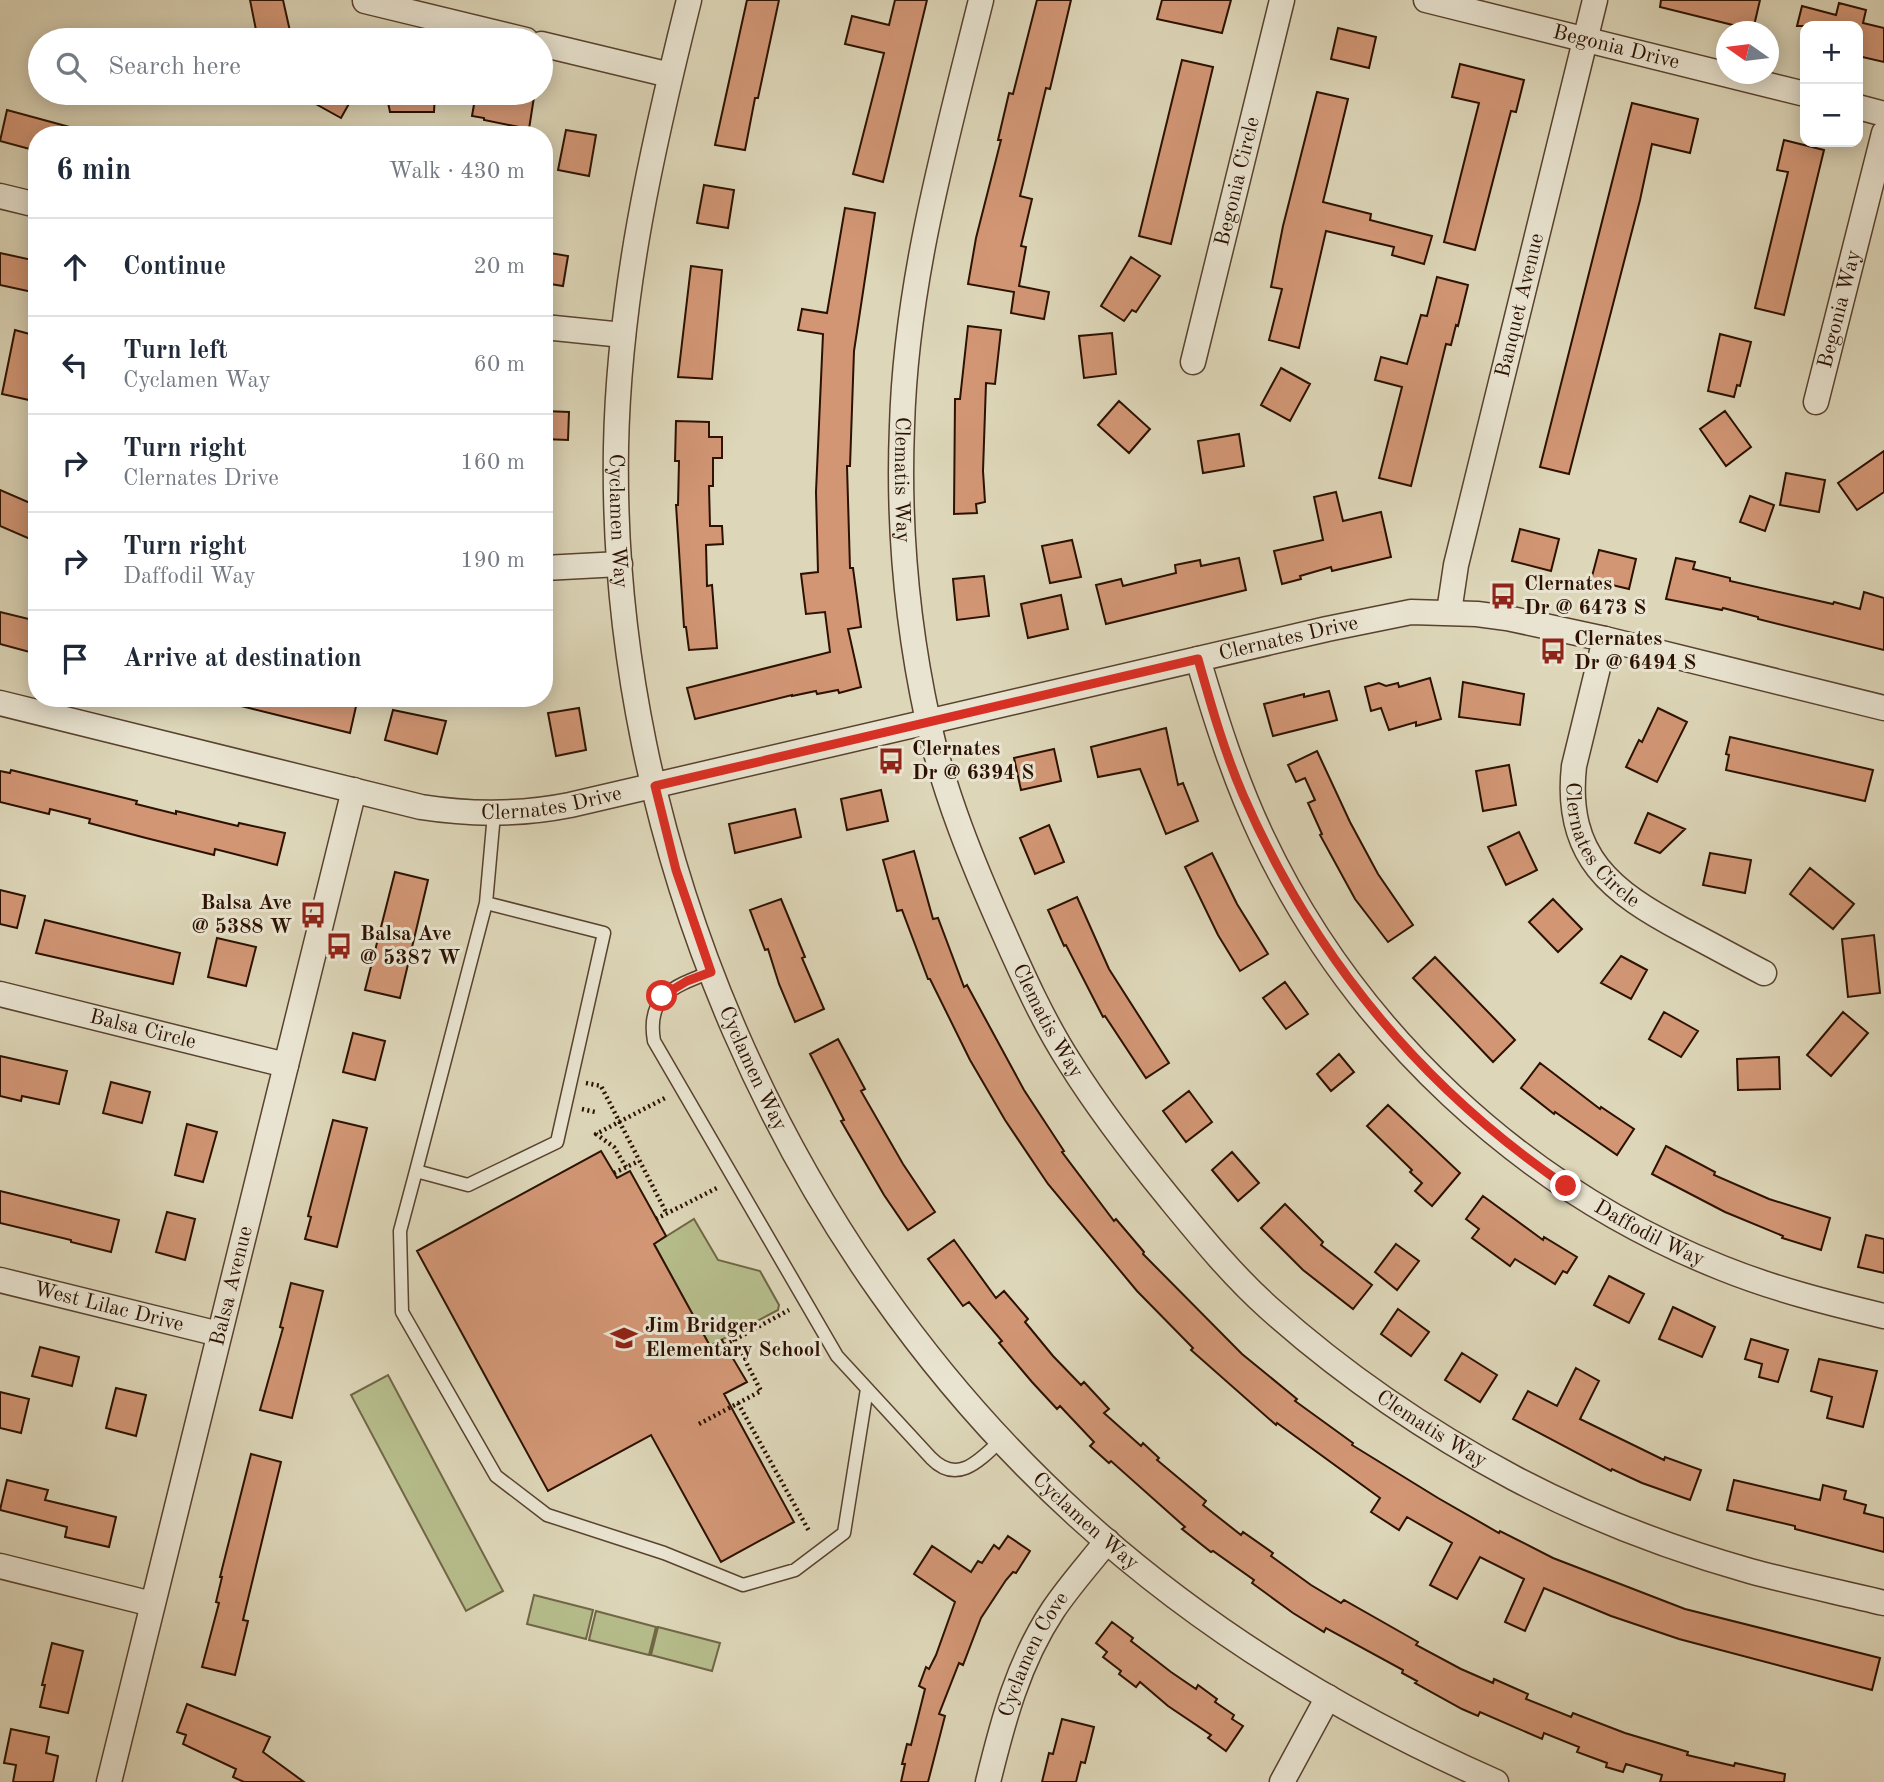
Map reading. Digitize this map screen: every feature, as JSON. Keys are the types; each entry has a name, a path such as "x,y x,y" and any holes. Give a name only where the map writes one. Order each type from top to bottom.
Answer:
{"street":[{"name":"Cyclamen Way","path":"689,0 641,204 630,269 616,451 620,564 630,663 655,786 676,870 711,972 746,1056 794,1153 850,1247 909,1330 1002,1439 1052,1492 1107,1541 1214,1624 1328,1697 1411,1743 1496,1782"},
{"name":"Clematis Way","path":"981,0 924,232 911,316 902,425 902,533 910,614 928,722 945,780 981,882 1030,992 1069,1061 1134,1155 1213,1251 1268,1308 1338,1365 1406,1415 1514,1478 1608,1522 1748,1570 1884,1603"},
{"name":"Begonia Circle","path":"1193,362 1282,0"},
{"name":"Begonia Drive","path":"1426,0 1800,93"},
{"name":"Banquet Avenue","path":"1450,612 1456,565 1595,0"},
{"path":"365,1 476,28"},
{"path":"553,47 670,75"},
{"path":"1863,108 1884,114"},
{"name":"Begonia Way","path":"1816,402 1884,133"},
{"path":"0,196 28,203"},
{"path":"553,328 623,335"},
{"path":"553,568 620,564"},
{"name":"Clernates Drive","path":"0,703 421,807 469,814 545,810 1400,614 1450,612 1507,618 1605,639 1884,708"},
{"name":"Clernates Circle","path":"1605,639 1578,746 1572,787 1577,827 1585,846 1596,866 1632,901 1764,973"},
{"name":"Daffodil Way","path":"1198,659 1222,740 1242,792 1285,882 1331,956 1358,993 1440,1084 1471,1114 1534,1164 1627,1223 1692,1255 1754,1280 1884,1316"},
{"name":"Balsa Avenue","path":"109,1782 355,790"},
{"name":"Balsa Circle","path":"0,994 286,1065"},
{"name":"West Lilac Drive","path":"0,1280 219,1334"},
{"name":"Cyclamen Cove","path":"988,1782 1006,1711 1025,1659 1053,1610 1107,1541"},
{"path":"0,1566 152,1604"},
{"path":"1282,1782 1328,1697"}],"lane":[{"path":"494,814 486,903 400,1231 402,1312 496,1476 547,1515 664,1553 743,1585 795,1570 844,1533 867,1389"},
{"path":"416,1171 468,1185 557,1142 604,933 486,903"},
{"path":"711,972 687,981 662,996 654,1013 654,1041 836,1356 942,1468 956,1471 970,1467 1002,1439"}],"path":[{"path":"601,1086 667,1214"},
{"path":"626,1167 614,1147 596,1134 665,1098"},
{"path":"614,1173 639,1161"},
{"path":"656,1219 717,1188"},
{"path":"725,1345 789,1311"},
{"path":"699,1424 761,1391 734,1339"},
{"path":"738,1403 808,1531"}],"green space":[{"path":"694,1219 718,1260 760,1271 779,1305 778,1310 710,1346 654,1244"},
{"path":"388,1375 503,1591 466,1611 351,1395"},
{"path":"534,1595 593,1610 586,1639 527,1624"},
{"path":"596,1611 656,1627 649,1655 589,1640"},
{"path":"658,1627 720,1643 712,1671 651,1655"}],"building":[{"path":"250,0 283,0 289,28 256,28"},
{"path":"747,0 779,0 745,150 715,145"},
{"path":"895,0 927,0 883,182 853,174 884,53 845,44 852,16 889,25"},
{"path":"1037,0 1071,0 1020,196 1032,199 1021,246 1026,247 1019,286 1049,292 1044,319 1011,313 1014,292 968,284 1009,93 1013,94"},
{"path":"1162,0 1231,0 1222,33 1157,19"},
{"path":"1661,0 1760,0 1755,21 1717,21 1660,7"},
{"path":"1839,3 1866,10 1863,23 1800,21 1800,26 1797,26 1802,6 1836,15"},
{"path":"1863,23 1884,28 1884,62 1863,57"},
{"path":"1338,28 1376,37 1369,68 1331,59"},
{"path":"1182,60 1213,67 1171,244 1139,236"},
{"path":"1460,64 1524,80 1516,112 1511,111 1475,250 1444,242 1479,103 1452,97"},
{"path":"1317,92 1348,99 1323,202 1371,214 1370,220 1432,236 1424,264 1392,255 1394,247 1326,231 1299,348 1269,340 1282,289 1271,287 1283,226"},
{"path":"1632,103 1698,119 1690,153 1652,144 1569,474 1540,467"},
{"path":"318,105 348,105 341,118"},
{"path":"389,105 434,105 434,112 390,112"},
{"path":"474,105 533,105 529,126 514,126 472,116"},
{"path":"7,110 66,126 28,126 28,149 0,141"},
{"path":"566,130 596,135 589,176 558,170"},
{"path":"1784,140 1800,144 1800,147 1824,150 1784,315 1755,308 1788,172 1777,170"},
{"path":"704,185 734,190 728,228 697,223"},
{"path":"845,208 875,213 854,351 850,466 847,466 850,568 853,568 861,627 848,629 861,687 839,693 838,690 792,695 695,719 687,688 830,652 825,612 806,614 801,574 818,572 816,492 823,334 798,330 802,309 827,313"},
{"path":"0,253 28,259 28,291 0,285"},
{"path":"553,254 568,256 563,286 553,284"},
{"path":"1131,257 1160,276 1136,312 1132,310 1124,321 1101,306"},
{"path":"691,266 722,270 712,379 678,377"},
{"path":"1437,277 1468,285 1451,345 1446,344 1411,486 1379,478 1402,387 1375,380 1381,357 1407,364 1421,315 1427,316"},
{"path":"968,326 1001,330 995,384 986,383 983,471 985,502 976,504 977,513 954,514 955,399 960,399"},
{"path":"15,330 28,334 28,400 2,394"},
{"path":"1112,333 1116,374 1084,378 1079,336"},
{"path":"1720,334 1751,342 1740,386 1737,385 1734,397 1708,391"},
{"path":"1281,368 1310,384 1290,421 1261,405"},
{"path":"1119,401 1150,429 1129,453 1098,425"},
{"path":"553,411 569,412 568,440 553,439"},
{"path":"1725,411 1751,447 1726,466 1700,429"},
{"path":"676,421 709,422 709,437 722,437 722,458 713,458 713,486 709,486 710,526 722,526 723,544 706,545 707,586 712,585 717,648 689,650 684,627 676,505 679,461 675,461"},
{"path":"1239,434 1244,466 1203,473 1198,441"},
{"path":"1884,451 1884,492 1857,510 1838,483"},
{"path":"1786,473 1825,480 1819,512 1780,505"},
{"path":"0,490 28,502 28,538 0,526"},
{"path":"1336,492 1343,521 1381,512 1391,557 1332,571 1331,567 1282,584 1274,551 1323,540 1314,497"},
{"path":"1750,496 1774,505 1765,531 1740,522"},
{"path":"1520,529 1559,539 1551,571 1512,561"},
{"path":"1072,540 1081,577 1050,583 1042,546"},
{"path":"1599,550 1636,559 1629,589 1591,580"},
{"path":"1239,558 1246,590 1106,624 1096,585 1121,579 1123,586 1176,573 1175,565 1200,560 1201,566"},
{"path":"1676,558 1695,562 1693,569 1730,578 1730,581 1833,604 1834,602 1860,609 1864,592 1884,598 1884,650 1723,608 1722,610 1666,599"},
{"path":"984,576 989,616 957,620 953,579"},
{"path":"1061,595 1068,629 1028,638 1021,604"},
{"path":"0,612 28,619 28,652 0,644"},
{"path":"1430,678 1441,719 1416,726 1416,722 1389,730 1381,708 1371,711 1365,687 1379,683 1386,686 1398,683 1399,687"},
{"path":"1463,682 1524,694 1520,725 1459,717"},
{"path":"1329,691 1337,720 1273,736 1264,704"},
{"path":"245,707 356,707 350,733"},
{"path":"579,708 586,750 556,756 548,713"},
{"path":"1658,708 1687,722 1657,782 1626,767 1639,740 1642,742"},
{"path":"393,710 446,721 437,754 385,740"},
{"path":"1166,728 1178,785 1183,783 1198,821 1166,834 1140,769 1098,777 1091,747"},
{"path":"1730,737 1873,770 1865,801 1726,770"},
{"path":"1054,749 1061,781 1021,790 1014,758"},
{"path":"1317,751 1378,874 1413,925 1388,942 1355,899 1320,835 1322,834 1308,803 1315,800 1305,778 1296,782 1288,765"},
{"path":"1509,765 1516,805 1483,811 1476,771"},
{"path":"11,770 137,801 136,804 176,814 176,811 238,826 239,823 285,833 277,865 215,849 214,855 89,823 90,819 50,809 49,814 0,802 0,771 10,773"},
{"path":"881,790 888,821 847,830 841,799"},
{"path":"795,809 801,837 735,853 729,824"},
{"path":"1648,813 1685,829 1660,853 1635,843"},
{"path":"1049,825 1064,862 1035,874 1020,838"},
{"path":"1519,832 1537,870 1506,885 1488,847"},
{"path":"914,851 933,919 938,918 964,987 967,985 1024,1090 1064,1151 1062,1152 1114,1221 1116,1219 1143,1254 1242,1354 1297,1399 1295,1401 1353,1443 1352,1445 1438,1498 1499,1533 1500,1531 1553,1558 1685,1609 1880,1658 1872,1690 1679,1639 1611,1616 1544,1588 1525,1631 1505,1622 1524,1579 1480,1557 1457,1599 1430,1585 1452,1543 1407,1517 1399,1530 1371,1512 1380,1498 1277,1423 1276,1425 1191,1350 1193,1348 1137,1291 1048,1184 1005,1120 970,1060 928,979 902,910 897,911 883,860"},
{"path":"1212,853 1237,904 1268,954 1240,971 1218,935 1185,867"},
{"path":"1710,853 1751,860 1745,893 1703,885"},
{"path":"1810,868 1854,904 1833,929 1790,894"},
{"path":"395,872 428,880 400,998 365,990"},
{"path":"0,890 25,896 17,928 0,924"},
{"path":"1077,897 1109,969 1169,1063 1146,1078 1105,1016 1103,1017 1066,945 1064,946 1048,910"},
{"path":"781,899 824,1009 795,1022 768,949 765,950 750,910"},
{"path":"1553,899 1582,929 1558,952 1529,922"},
{"path":"45,920 180,953 173,984 36,953"},
{"path":"1874,935 1880,993 1848,997 1842,939"},
{"path":"217,938 256,947 246,986 208,977"},
{"path":"1621,956 1647,970 1631,999 1601,983"},
{"path":"1435,957 1515,1040 1493,1062 1413,978"},
{"path":"1285,982 1308,1014 1286,1029 1263,998"},
{"path":"1664,1012 1698,1031 1681,1057 1649,1039"},
{"path":"1843,1012 1868,1033 1831,1076 1807,1055"},
{"path":"353,1033 385,1041 375,1080 343,1072"},
{"path":"838,1039 865,1089 861,1091 903,1164 935,1212 908,1230 884,1195 841,1121 844,1120 810,1054"},
{"path":"1339,1054 1354,1072 1331,1091 1317,1074"},
{"path":"0,1056 67,1071 59,1104 22,1096 21,1101 0,1096"},
{"path":"1779,1057 1780,1089 1738,1090 1737,1059"},
{"path":"1540,1063 1600,1109 1601,1107 1634,1129 1617,1155 1555,1112 1554,1114 1521,1088"},
{"path":"111,1082 150,1092 142,1123 103,1113"},
{"path":"1189,1091 1212,1122 1186,1142 1163,1111"},
{"path":"1388,1105 1460,1173 1432,1206 1415,1191 1422,1183 1410,1172 1412,1170 1367,1126"},
{"path":"333,1120 367,1128 337,1247 305,1239 311,1217 308,1216"},
{"path":"187,1124 217,1132 203,1182 175,1175"},
{"path":"1666,1146 1715,1172 1714,1175 1769,1199 1830,1218 1821,1250 1782,1238 1783,1236 1725,1212 1652,1174"},
{"path":"601,1151 617,1178 630,1171 666,1236 654,1244 710,1346 722,1340 747,1382 724,1394 794,1522 721,1562 651,1435 548,1491 417,1251"},
{"path":"1232,1152 1259,1183 1238,1201 1212,1170"},
{"path":"0,1191 119,1220 111,1252 0,1223"},
{"path":"1483,1196 1543,1240 1544,1237 1577,1257 1567,1273 1563,1271 1555,1284 1515,1259 1510,1266 1472,1238 1479,1229 1466,1219"},
{"path":"1285,1204 1323,1242 1321,1245 1372,1285 1353,1309 1303,1270 1261,1228"},
{"path":"167,1212 195,1219 185,1260 156,1252"},
{"path":"1866,1235 1884,1239 1884,1273 1858,1267"},
{"path":"954,1240 996,1298 1004,1291 1028,1319 1025,1322 1053,1356 1081,1385 1084,1382 1109,1409 1104,1413 1141,1446 1143,1443 1159,1458 1157,1460 1206,1501 1203,1505 1241,1535 1243,1532 1273,1553 1271,1556 1311,1585 1341,1603 1344,1600 1418,1642 1416,1645 1461,1669 1493,1683 1494,1679 1528,1694 1526,1699 1571,1717 1573,1713 1625,1733 1688,1752 1687,1755 1785,1774 1784,1782 1660,1782 1662,1775 1626,1764 1623,1772 1606,1767 1607,1763 1577,1752 1579,1747 1544,1733 1542,1739 1480,1712 1478,1716 1462,1709 1415,1683 1417,1681 1402,1673 1403,1670 1326,1628 1324,1632 1293,1613 1252,1583 1254,1580 1182,1529 1185,1527 1111,1461 1109,1463 1090,1446 1094,1442 1060,1406 1057,1409 1032,1382 969,1302 963,1306 928,1259"},
{"path":"1396,1244 1419,1261 1397,1290 1375,1272"},
{"path":"1609,1276 1644,1294 1629,1323 1594,1305"},
{"path":"291,1283 323,1291 292,1418 260,1410 283,1328 280,1327"},
{"path":"1673,1307 1715,1327 1702,1357 1659,1339"},
{"path":"1398,1309 1429,1332 1411,1356 1381,1334"},
{"path":"1751,1339 1788,1350 1778,1382 1759,1377 1762,1364 1745,1359"},
{"path":"40,1347 79,1357 72,1386 32,1376"},
{"path":"1462,1353 1497,1375 1480,1402 1445,1380"},
{"path":"1819,1359 1877,1371 1863,1427 1827,1418 1832,1397 1811,1391"},
{"path":"1576,1368 1599,1381 1580,1419 1664,1460 1665,1457 1701,1470 1690,1500 1612,1469 1611,1471 1513,1419 1528,1391 1557,1406"},
{"path":"116,1388 146,1395 136,1436 106,1428"},
{"path":"0,1392 29,1399 21,1433 0,1428"},
{"path":"251,1454 281,1462 243,1620 248,1621 235,1675 202,1667 219,1603 216,1602 220,1577"},
{"path":"7,1480 48,1490 45,1500 116,1517 109,1547 65,1537 67,1527 0,1510"},
{"path":"1734,1480 1820,1500 1823,1485 1846,1491 1844,1499 1866,1505 1864,1513 1884,1518 1884,1552 1795,1529 1795,1526 1727,1510"},
{"path":"1008,1536 1030,1551 1016,1573 1013,1572 1006,1580 981,1618 963,1665 959,1663 939,1714 945,1716 928,1782 901,1782 907,1744 911,1745 925,1689 919,1686 926,1667 929,1669 936,1655 955,1602 914,1574 932,1546 971,1572 978,1561 982,1563 994,1545 999,1549"},
{"path":"1112,1622 1133,1638 1131,1641 1171,1672 1196,1689 1198,1685 1217,1699 1215,1702 1234,1715 1232,1719 1243,1726 1226,1751 1208,1738 1211,1735 1168,1706 1140,1682 1136,1687 1103,1657 1107,1652 1096,1643"},
{"path":"52,1643 83,1651 68,1713 40,1707"},
{"path":"187,1704 270,1737 263,1752 304,1782 244,1782 233,1777 236,1769 183,1744 186,1735 177,1732"},
{"path":"1062,1719 1094,1727 1085,1763 1081,1762 1076,1782 1042,1782 1049,1753 1053,1754"},
{"path":"11,1729 49,1737 46,1753 58,1756 53,1782 13,1782 16,1765 4,1763"}],"place":[{"name":"Clernates Dr @ 6473 S","path":"1503,596"},
{"name":"Clernates Dr @ 6494 S","path":"1553,651"},
{"name":"Clernates Dr @ 6394 S","path":"891,761"},
{"name":"Balsa Ave @ 5388 W","path":"313,915"},
{"name":"Balsa Ave @ 5387 W","path":"339,946"},
{"name":"Jim Bridger Elementary School","path":"624,1338"}],"route":[{"path":"662,996 687,981 711,972 676,870 655,786 1198,659 1222,740 1263,839 1285,882 1331,956 1386,1026 1440,1084 1503,1141 1566,1186"}]}
